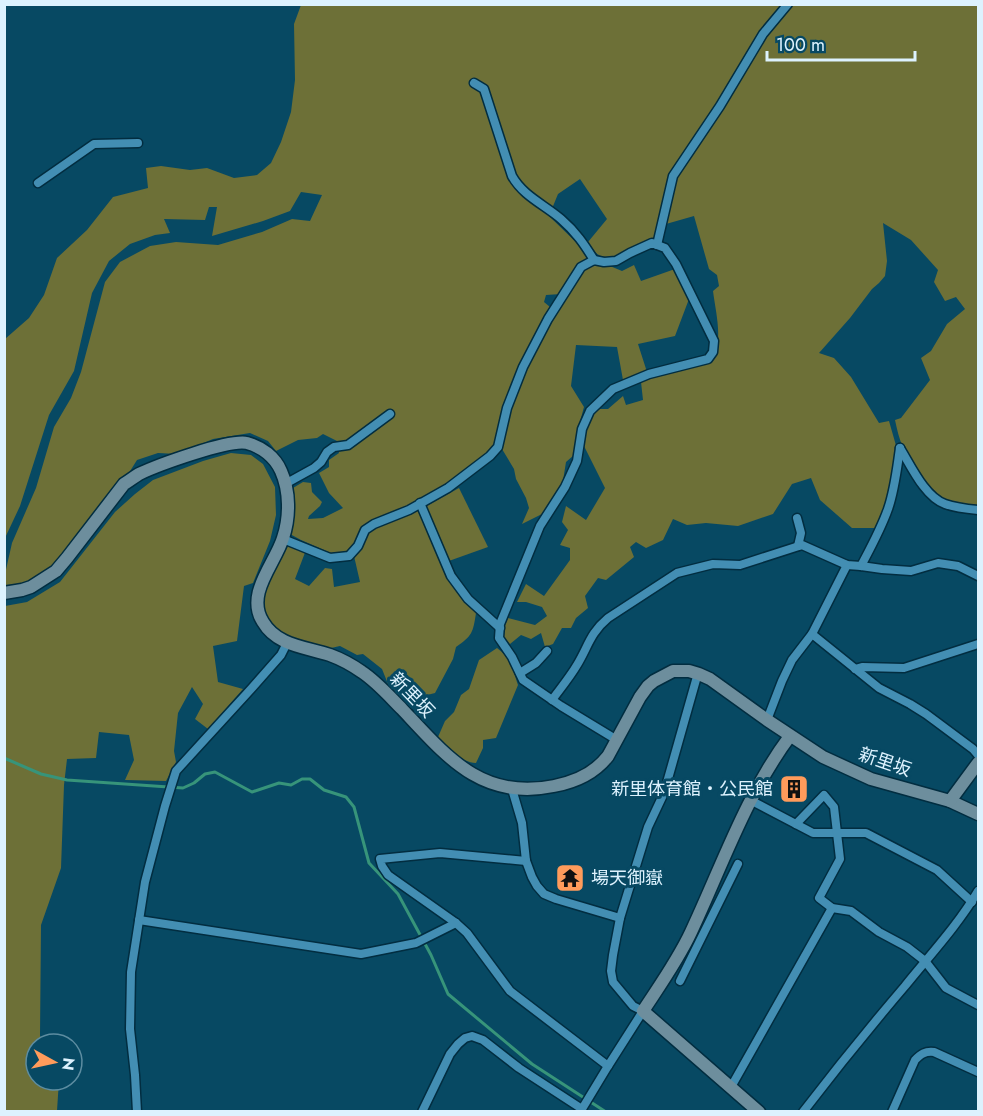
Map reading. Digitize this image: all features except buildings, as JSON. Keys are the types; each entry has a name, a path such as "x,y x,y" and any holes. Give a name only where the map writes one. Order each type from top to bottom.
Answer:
{"main road":[{"name":"新里坂","path":"4,593 31,587 49,576 67,558 124,484 139,474 226,444 246,443 269,454 280,470 285,484 288,514 283,539 259,592 257,602 262,622 278,638 287,643 331,656 360,671 378,686 430,740 468,772 485,781 512,789 535,789 559,785 588,774 602,763 648,686 673,671 688,671 710,679 818,754 855,772 887,784 950,801 978,814"},
{"path":"759,1112 644,1011 689,935 750,800 790,736"},
{"path":"950,801 978,763"}],"street":[{"path":"657,245 673,176 720,106 764,34 788,4"},
{"path":"474,83 484,89 512,176 518,187 560,218 581,239 594,260"},
{"path":"38,183 94,144 138,143"},
{"path":"283,539 330,558 349,556 357,546 364,530 409,510 448,488 490,456 498,447 507,408 523,367 548,319 581,267 594,260 616,261 652,243 665,248 676,264 714,341 713,352 708,359 650,374 613,389 590,411 582,429 577,461 565,487 540,526 500,624 499,638 524,680 617,740"},
{"path":"285,484 314,468 334,447 348,445 390,414"},
{"path":"861,566 888,509 895,484 900,448 922,484 942,504 978,510"},
{"path":"420,503 451,576 468,599 500,628"},
{"path":"797,518 801,533 798,546"},
{"path":"552,700 578,664 598,626 677,573 713,564 750,563 802,545 847,565 911,571 938,563 958,566 978,576"},
{"path":"767,720 792,660 812,634 847,565"},
{"path":"812,634 879,688 926,714 978,755"},
{"path":"137,1112 129,1008 131,972 145,882 173,780 176,771 281,655 287,643"},
{"path":"855,669 862,667 904,668 978,644"},
{"path":"520,673 536,663 547,651"},
{"path":"422,1112 450,1054 465,1038 472,1036 483,1040 519,1068 582,1109 591,1095 644,1011 633,1006 613,982 611,971 620,918 648,827 664,794 699,674"},
{"path":"512,789 522,823 526,861 532,877 544,894 620,918"},
{"path":"796,824 824,795 834,807 840,859 819,898 832,908 851,911 879,932 907,947 925,961 946,988 978,1005"},
{"path":"750,800 813,834 866,833 937,870 972,902"},
{"path":"526,861 440,853 380,859 388,875 467,933 510,991 608,1066"},
{"path":"680,981 738,864"},
{"path":"803,1112 972,902 978,891"},
{"path":"707,895 725,893"},
{"path":"731,1087 832,908"},
{"path":"139,920 362,954 417,942 456,923"},
{"path":"892,1112 915,1060 921,1054 934,1052 978,1072"}],"green space":[{"path":"301,5 784,5 670,175 654,239 612,257 599,255 588,242 607,219 580,179 558,194 549,216 579,245 589,259 561,294 546,295 544,302 550,307 519,365 504,407 495,443 488,454 447,484 409,506 375,519 362,527 355,543 347,553 331,553 290,534 295,514 293,488 303,482 311,483 312,492 322,502 308,519 323,518 343,508 329,493 319,473 329,467 329,460 339,453 337,441 323,434 317,438 298,440 276,451 268,441 250,433 213,439 177,454 158,453 137,460 127,476 89,518 59,563 38,577 21,584 5,585 5,574 12,543 36,488 54,427 71,398 81,372 105,282 120,262 150,246 176,242 218,245 262,232 292,219 310,221 322,195 301,192 290,211 212,236 217,207 209,207 205,220 164,219 170,233 155,235 130,244 109,261 92,293 74,371 49,415 20,506 5,538 5,339 29,318 44,295 57,258 87,230 113,197 148,188 146,168 161,166 190,170 207,168 234,178 257,175 271,163 291,112 295,80 294,24"},
{"path":"793,5 978,5 978,506 950,503 932,493 915,470 900,441 895,420 901,418 930,380 921,358 931,351 947,324 965,309 956,297 945,301 934,282 938,270 911,240 883,223 887,261 885,276 819,353 834,358 851,377 879,423 889,421 897,449 891,489 884,513 875,528 852,528 820,500 811,478 792,484 773,514 738,526 706,523 687,525 673,519 663,540 646,548 636,542 630,547 634,557 606,580 598,578 585,596 588,608 576,618 571,628 562,628 553,644 545,647 541,633 531,639 521,635 510,644 503,638 508,618 535,625 547,616 542,607 517,602 526,584 544,596 570,560 570,548 560,545 568,530 562,522 566,506 586,520 605,488 582,442 584,429 593,412 608,409 623,396 626,405 643,400 641,382 711,362 715,354 718,328 713,291 719,286 717,275 709,269 694,216 666,224 676,176 757,50"},
{"path":"595,263 622,271 634,265 641,281 675,269 689,299 675,336 638,344 647,372 623,380 617,347 576,345 571,386 584,407 574,455 566,462 562,487 544,513 522,524 529,508 514,469 502,449 510,408 525,367 582,270"},
{"path":"231,453 251,455 263,464 275,487 276,515 270,541 253,583 244,586 237,641 213,646 218,682 243,689 208,729 195,719 203,704 192,687 178,713 174,751 176,762 166,781 125,780 134,760 129,735 99,732 96,758 67,759 61,868 41,925 40,1032 24,1032 24,1092 58,1092 57,1111 5,1112 5,606 27,602 60,582 115,512 153,480"},
{"path":"459,488 488,547 446,562 425,507"},
{"path":"420,508 430,539 448,579 476,613 471,633 456,647 453,659 435,693 402,697 388,684 382,669 363,654 357,655 340,646 320,647 282,632 270,622 265,612 264,600 274,573 289,544 306,550 295,579 309,586 325,568 332,569 334,587 360,582 354,556 367,534 373,528"},
{"path":"497,648 508,660 518,685 496,738 483,740 483,748 476,763 470,762 455,753 438,737 445,721 454,712 461,695 469,689 479,660"}],"waterway":[{"path":"4,758 41,774 67,780 183,788 205,774 215,772 252,792 279,783 291,785 302,779 310,779 324,790 346,797 354,807 369,863 398,894 431,955 448,994 532,1064 606,1112"}],"place":[{"name":"新里体育館・公民館","path":"794,789"},
{"name":"場天御嶽","path":"570,878"}]}
